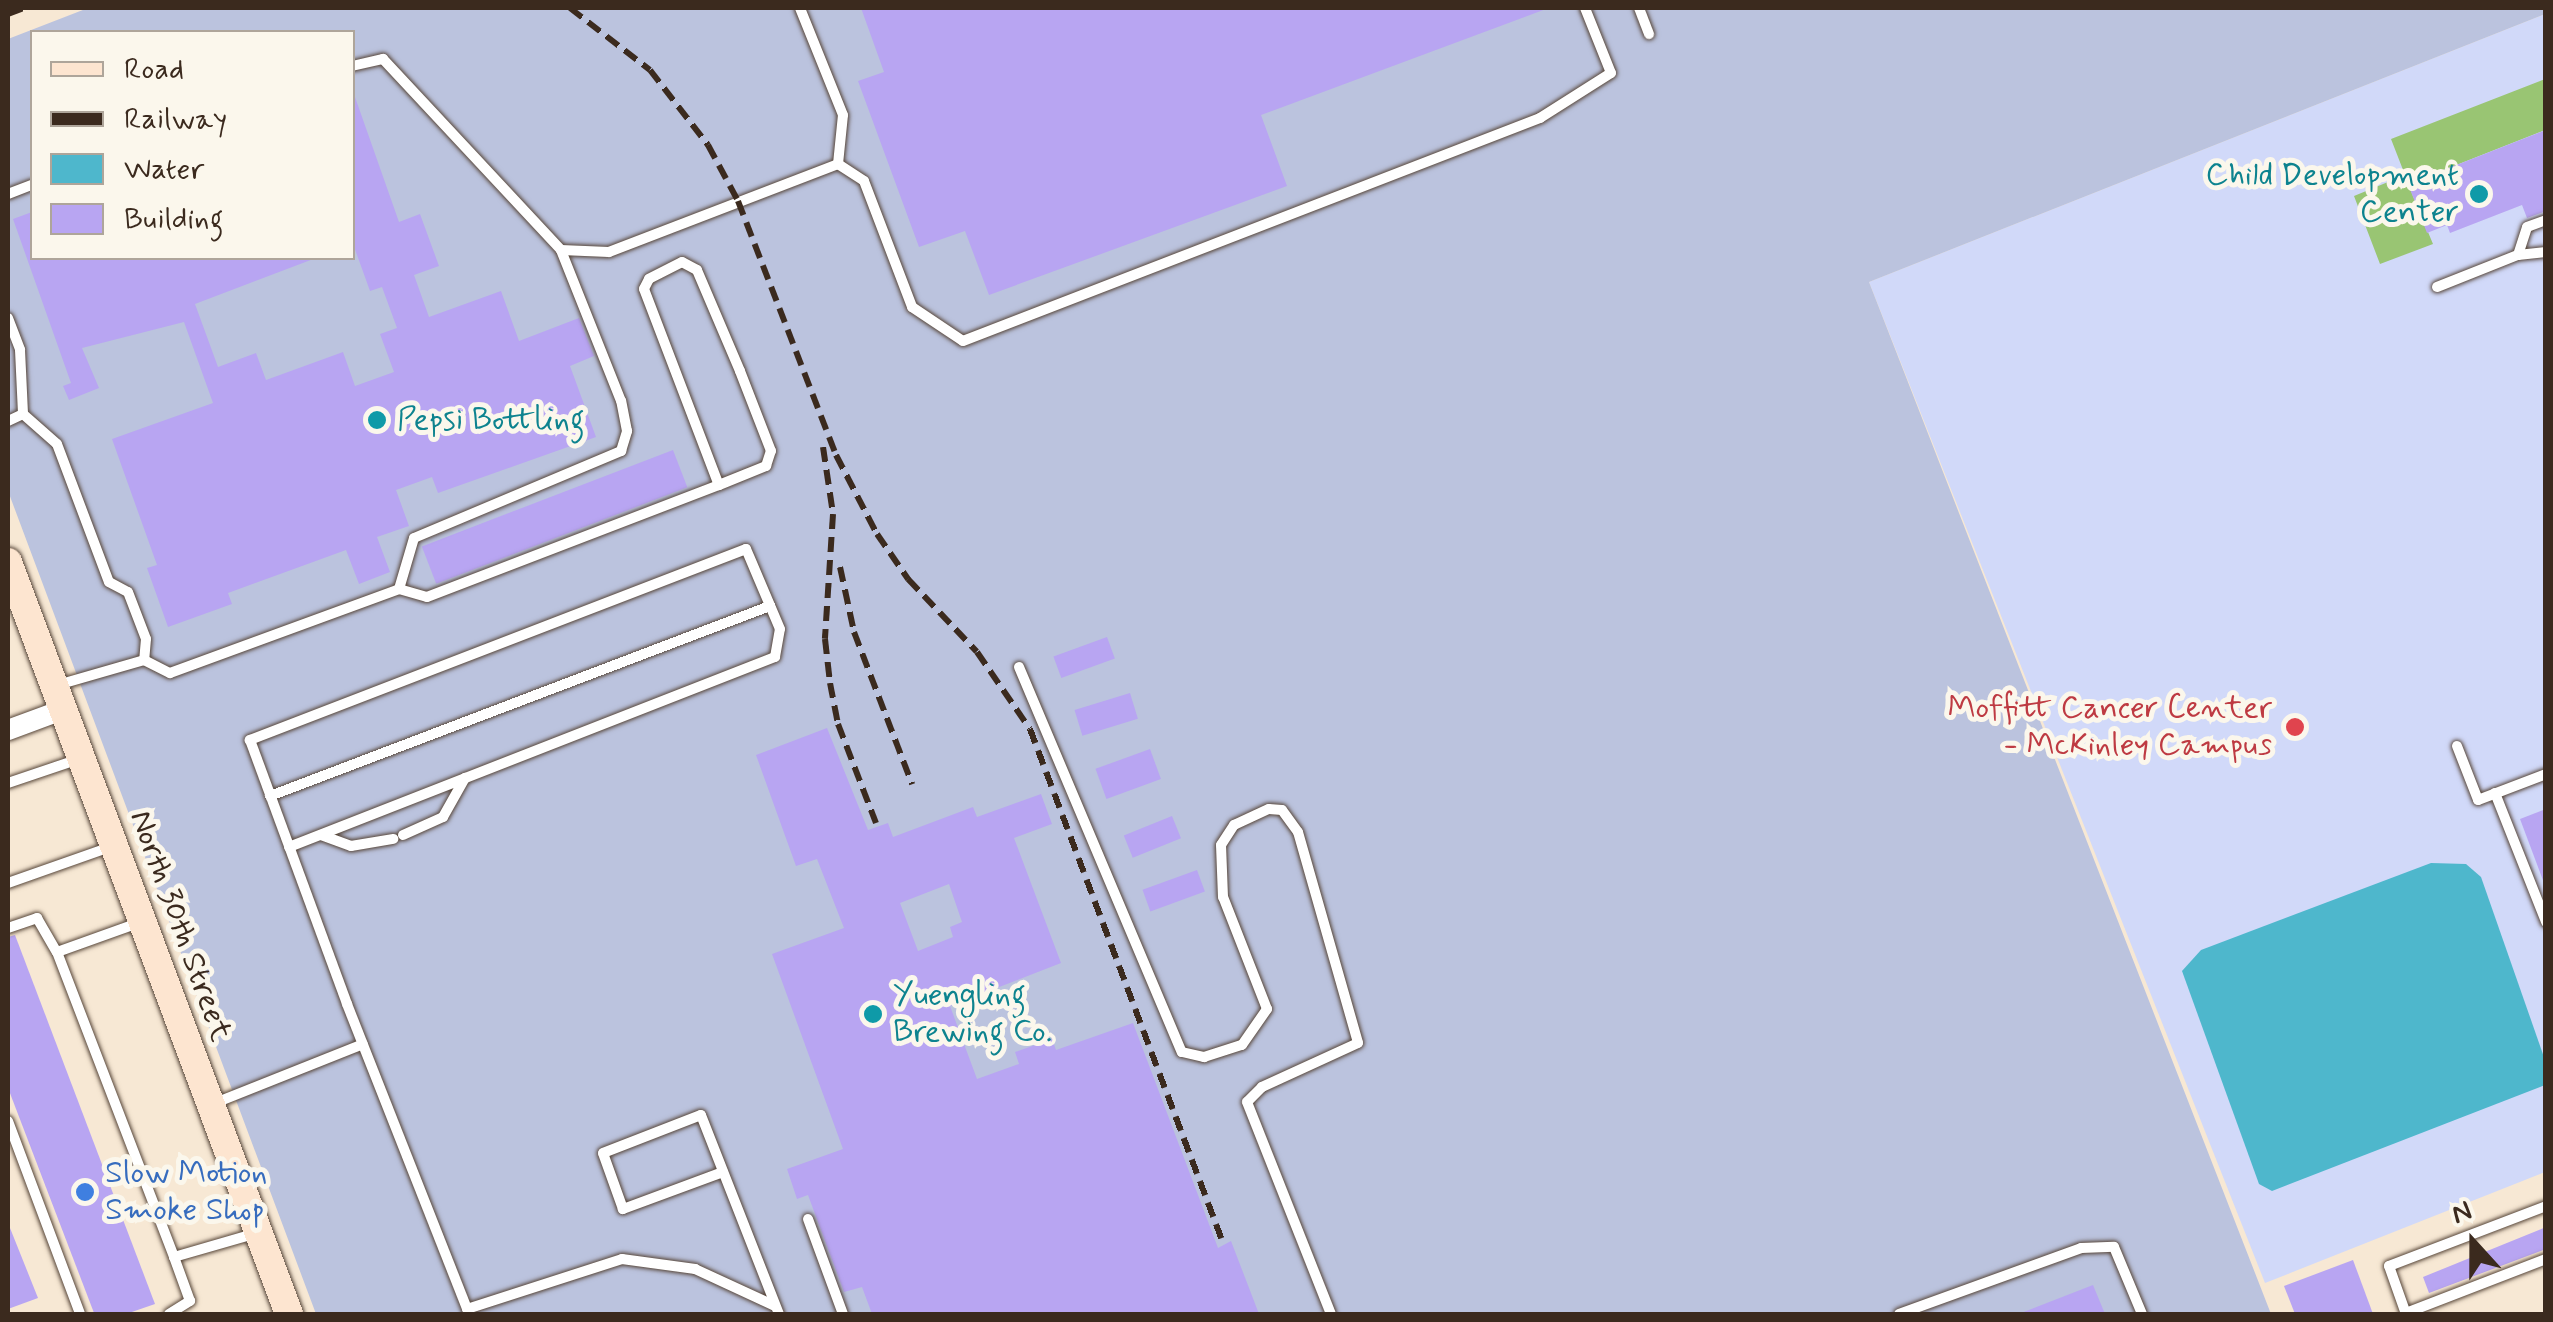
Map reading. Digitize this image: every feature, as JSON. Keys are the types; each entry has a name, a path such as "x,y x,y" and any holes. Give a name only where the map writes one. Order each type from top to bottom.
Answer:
{"main road":[{"name":"North 30th Street","path":"10,576 289,1314"}],"street":[{"path":"8,730 58,698"}],"lane":[{"path":"800,8 843,116 838,164"},
{"path":"838,164 864,180 912,308 962,341 1540,118 1611,73 1585,8"},
{"path":"1639,8 1649,34"},
{"path":"355,65 383,58 561,250 621,401 627,431 620,451 414,538 400,589"},
{"path":"561,250 609,252 838,164"},
{"path":"2518,255 2527,227 2546,220"},
{"path":"2438,287 2518,255 2546,252"},
{"path":"144,660 170,673 400,589 427,597 719,485 766,466 771,452 697,270 682,262 648,279 644,289 719,485"},
{"path":"8,318 20,350 23,414 57,444 109,582 128,592 146,639 144,660"},
{"path":"8,420 23,414"},
{"path":"289,847 775,657 780,629 746,549 250,740 270,796 289,847 363,1044 468,1312 622,1259 695,1268 777,1311"},
{"path":"270,796 770,606"},
{"path":"58,698 144,660"},
{"path":"1020,667 1182,1052 1204,1057 1242,1044 1266,1010 1223,897 1220,844 1234,825 1269,809 1282,810 1298,832 1358,1043 1262,1086 1247,1102 1330,1314"},
{"path":"2457,746 2478,800 2546,774"},
{"path":"8,783 80,758"},
{"path":"320,835 351,846 398,837 443,818 465,778"},
{"path":"2495,793 2546,922"},
{"path":"8,883 112,846"},
{"path":"8,928 38,918 57,952 190,1300 168,1314"},
{"path":"57,952 140,922"},
{"path":"209,1106 363,1044"},
{"path":"723,1172 624,1209 603,1153 702,1115 777,1311"},
{"path":"8,1121 80,1314"},
{"path":"2546,1206 2389,1266 2406,1314 2546,1259"},
{"path":"808,1219 843,1314"},
{"path":"174,1257 258,1233"},
{"path":"1899,1314 2081,1248 2114,1247 2142,1314"}],"shaded area":[{"path":"88,8 2545,8 2545,14 1869,282 2271,1314 316,1314 8,491 8,39 30,30 30,260 355,260 355,30 31,30"},
{"name":"Moffitt Cancer Center - McKinley Campus","path":"2545,14 2545,1172 2265,1283 1869,282"}],"green space":[{"path":"2545,79 2545,130 2408,184 2433,244 2380,264 2354,196 2405,175 2391,139"}],"water":[{"path":"2431,863 2466,864 2481,877 2545,1060 2545,1085 2272,1191 2259,1184 2182,971 2201,950"}],"building":[{"path":"861,8 1546,9 1261,115 1287,186 989,295 965,231 919,247 858,81 884,72"},
{"name":"Pepsi Bottling","path":"355,97 399,222 420,214 439,266 414,275 429,317 501,291 519,341 579,318 594,356 570,366 596,437 438,493 432,477 396,490 409,526 377,537 390,572 359,584 346,550 228,593 232,604 168,627 147,568 157,565 112,439 213,403 184,322 82,348 99,388 69,400 63,386 71,383 13,219 30,213 30,260 311,260 195,304 218,367 256,353 266,380 343,352 355,386 394,372 380,334 397,328 382,287 370,291 355,249"},
{"name":"Child Development Center","path":"2546,130 2546,211 2527,218 2522,205 2450,233 2447,225 2427,233 2408,184"},
{"path":"673,450 687,487 436,584 422,546"},
{"path":"1107,637 1115,659 1061,678 1053,656"},
{"path":"1130,693 1138,719 1082,736 1075,710"},
{"name":"Yuengling Brewing Co.","path":"827,728 868,830 888,823 893,837 973,807 977,817 1041,794 1052,824 1014,838 1061,963 950,1006 977,1079 1019,1064 1015,1052 1052,1039 1056,1050 1133,1023 1218,1248 1231,1241 1259,1314 872,1314 862,1287 844,1292 808,1195 797,1199 787,1169 843,1149 772,954 844,928 817,859 796,866 756,755","holes":["949,884 962,922 950,927 953,937 918,951 900,903"]},
{"path":"1150,749 1161,779 1106,799 1095,769"},
{"path":"2546,809 2546,883 2544,883 2520,819"},
{"path":"1172,816 1181,838 1133,858 1124,835"},
{"path":"1197,870 1205,892 1150,911 1142,890"},
{"path":"15,935 155,1304 126,1314 94,1313 8,1088 8,937"},
{"path":"8,1223 38,1298 8,1309"},
{"path":"2546,1227 2546,1249 2429,1293 2423,1277"},
{"path":"2353,1260 2373,1314 2295,1314 2284,1286"},
{"path":"2093,1285 2105,1314 2021,1313"}],"railway":[{"path":"8,14 24,8"},
{"path":"570,8 650,70 708,145 738,201 836,455 877,534 908,579 977,652 1030,729 1222,1240"},
{"path":"823,447 833,514 825,639 830,683 838,724 876,823"},
{"path":"840,567 854,632 912,784"}],"place":[{"name":"Child Development Center","path":"2479,194"},
{"name":"Pepsi Bottling","path":"377,420"},
{"name":"Moffitt Cancer Center - McKinley Campus","path":"2295,727"},
{"name":"Yuengling Brewing Co.","path":"873,1014"},
{"name":"Slow Motion Smoke Shop","path":"85,1192"}]}
